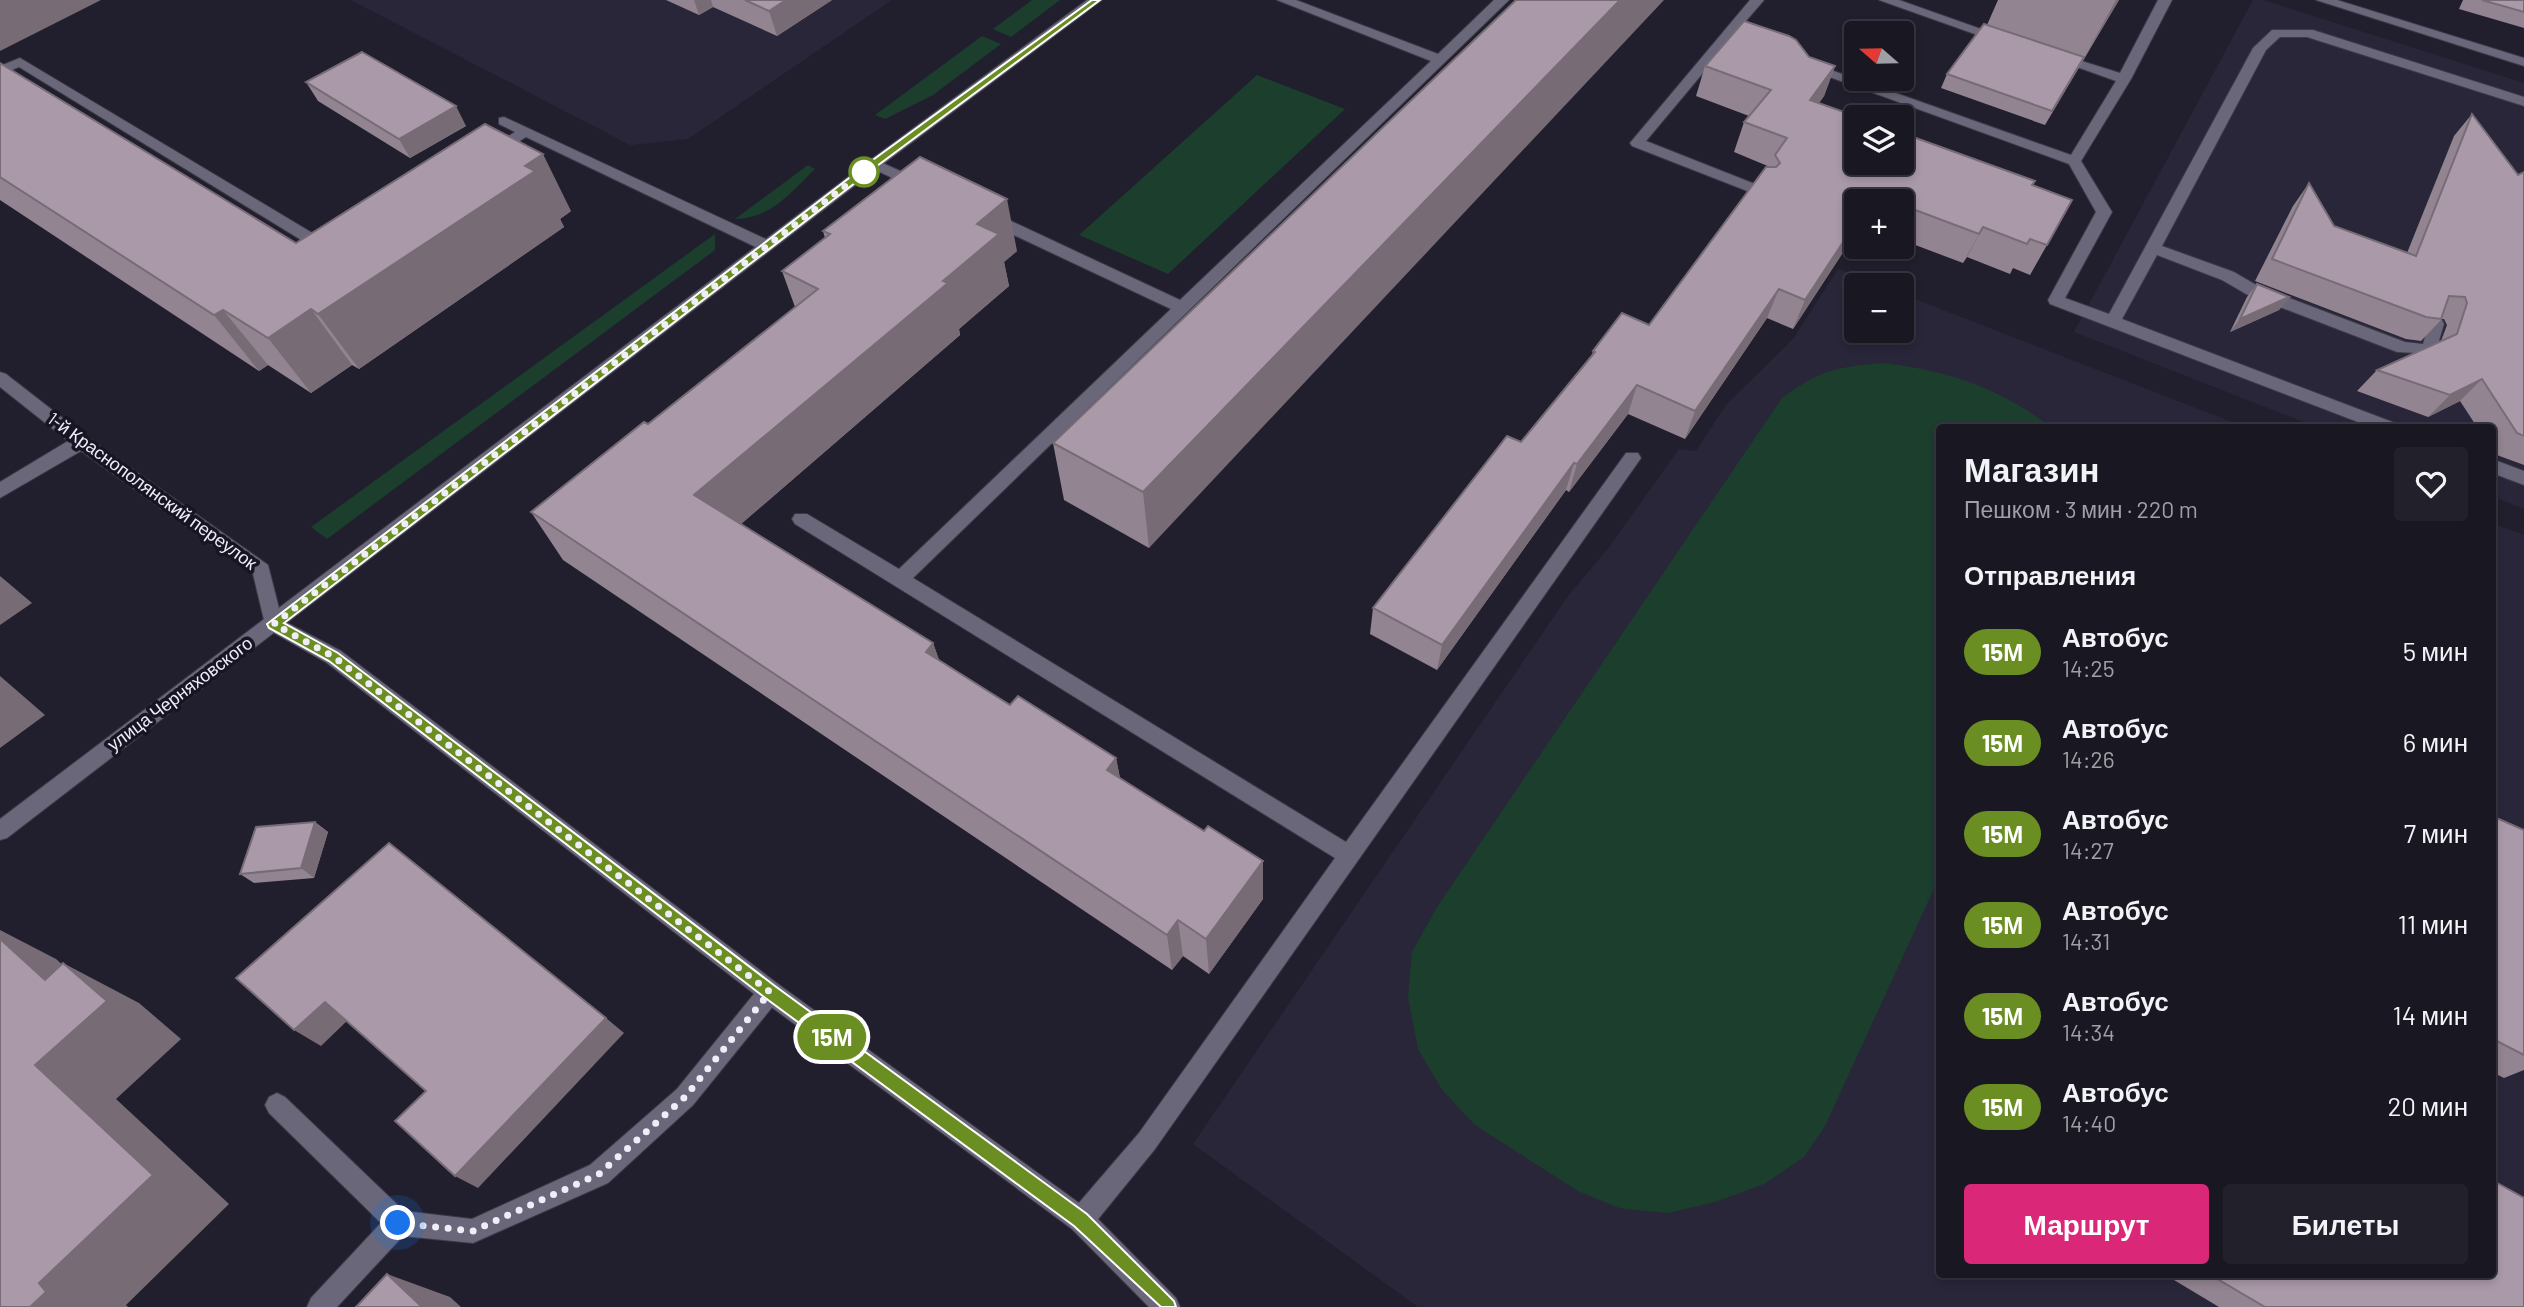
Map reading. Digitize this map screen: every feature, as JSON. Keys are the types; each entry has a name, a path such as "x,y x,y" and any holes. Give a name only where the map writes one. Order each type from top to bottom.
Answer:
{"street":[{"name":"улица Черняховского","path":"0,831 874,164 1096,0"},
{"path":"1283,0 1441,60"},
{"path":"900,579 1502,0"},
{"path":"1886,0 2124,79 2165,0"},
{"path":"2323,0 2524,62"},
{"path":"2113,323 2260,48 2277,33 2308,33 2524,102"},
{"path":"1726,38 1637,143 1760,191"},
{"path":"0,71 20,61 335,253 347,246"},
{"path":"504,121 767,246"},
{"path":"482,159 526,131"},
{"path":"2074,161 2104,212 2056,300 2381,424"},
{"path":"874,164 929,190"},
{"path":"980,213 1184,308"},
{"path":"2153,248 2228,276 2252,290 2403,348 2428,350 2436,324"},
{"name":"1-й Краснополянский переулок","path":"0,379 81,442 261,570 274,624"},
{"path":"0,491 81,442"},
{"path":"1080,1220 1147,1141 1632,458"},
{"path":"2496,468 2524,478"},
{"path":"802,519 1349,855"},
{"path":"274,624 334,657 770,992 1080,1220 1167,1307"},
{"path":"277,1105 398,1223 473,1231 599,1174 685,1097 770,992"},
{"path":"320,1307 398,1223"}],"lane":[{"path":"1757,0 1726,38 1764,51"},
{"path":"1790,61 2074,161 2124,79"}],"shaded area":[{"path":"351,0 892,0 688,139 630,145"},
{"path":"2253,0 2263,0 2524,83 2524,509 2496,498 2496,424 2308,424 2074,332"},
{"path":"1838,269 1848,273 1844,273 1844,343 1914,343 1914,299 2237,424 1936,424 1936,1278 2496,1278 2496,524 2524,535 2524,1307 1418,1307 1193,1144 1568,596 1607,550 1679,449 1696,451 1726,405 1793,339"}],"green space":[{"path":"1032,0 1060,0 1011,37 993,29"},
{"path":"982,36 1001,44 933,95 885,119 875,115"},
{"path":"1257,75 1345,109 1168,274 1079,235"},
{"path":"808,165 815,169 780,203 760,214 735,219"},
{"path":"715,234 715,250 327,539 311,527"},
{"path":"1883,363 1951,376 1992,391 2047,424 1936,424 1936,885 1825,1126 1804,1157 1764,1184 1715,1202 1668,1213 1619,1208 1578,1191 1475,1125 1443,1091 1418,1049 1408,997 1412,952 1437,907 1782,398 1807,381 1830,371"}],"building":[{"path":"745,0 786,0 769,11"},
{"path":"1516,0 1620,0 1143,492 1053,443"},
{"path":"2482,0 2524,0 2524,12"},
{"path":"1744,21 1789,36 1796,40 1809,57 1835,66 1810,100 1844,112 1844,175 1914,175 1914,137 2035,181 2032,185 2072,200 2047,245 2030,239 2027,244 1983,227 1979,234 1914,210 1914,189 1844,189 1844,241 1805,300 1779,289 1695,411 1637,385 1577,464 1574,463 1442,645 1373,608 1507,436 1521,442 1595,352 1593,351 1622,313 1649,325 1766,167 1776,167 1780,163 1775,155 1787,138 1744,122 1771,90 1705,66"},
{"path":"1984,24 2084,57 2052,111 1947,74"},
{"path":"362,52 456,106 399,139 306,82"},
{"path":"0,63 296,243 485,124 543,154 525,166 535,171 318,314 311,309 268,338 223,310 214,315 0,177"},
{"path":"2472,114 2518,175 2524,172 2524,436 2517,433 2482,379 2450,395 2377,370 2457,334 2467,303 2465,297 2449,296 2441,319 2426,317 2272,259 2309,183 2334,226 2416,256"},
{"path":"920,157 1007,199 977,224 999,234 943,281 948,283 694,495 933,643 926,652 1010,705 1018,696 1116,758 1107,770 1204,831 1208,826 1263,861 1206,939 1178,920 1167,935 531,512 644,422 648,424 818,289 782,271 830,234 823,231"},
{"path":"2257,284 2289,297 2240,319"},
{"path":"2496,818 2524,830 2524,1055 2496,1041"},
{"path":"315,822 301,868 240,874 256,827"},
{"path":"389,843 606,1018 455,1176 395,1121 426,1091 325,1002 294,1030 236,978"},
{"path":"0,939 45,980 63,963 107,1001 35,1065 153,1175 39,1283 46,1292 30,1307 0,1307"},
{"path":"2496,1182 2524,1198 2524,1307 2265,1307 2216,1278 2496,1278"},
{"path":"387,1274 422,1307 356,1307"}],"bus line":[{"name":"15М","path":"1095,0 874,164 274,624 334,657 770,992 1080,1220 1167,1307"}],"route":[{"path":"398,1223 473,1231 599,1174 685,1097 770,992 334,657 274,624 874,164 864,172"}]}
